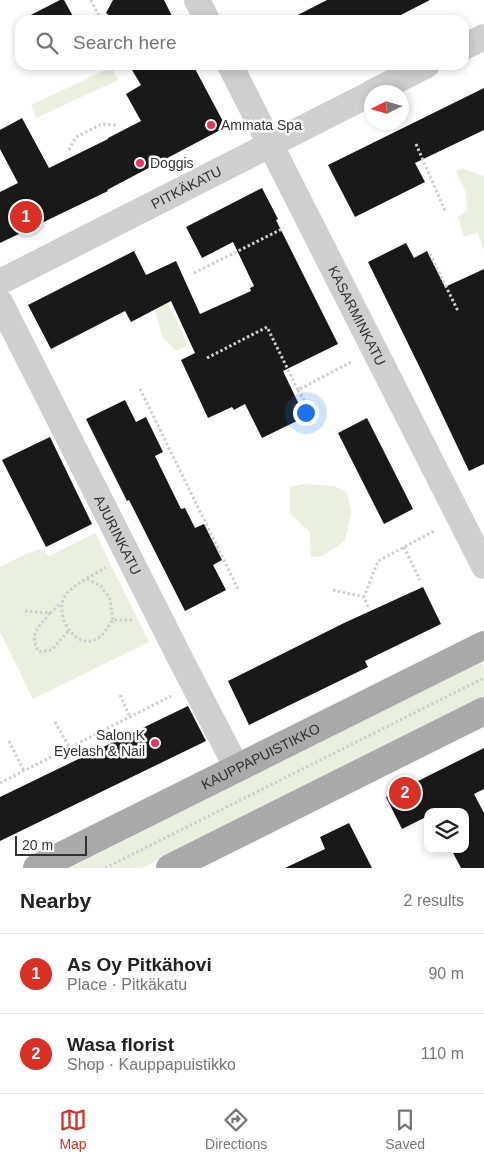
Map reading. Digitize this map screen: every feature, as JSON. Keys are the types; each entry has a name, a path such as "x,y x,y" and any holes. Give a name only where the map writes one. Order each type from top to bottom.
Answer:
{"main road":[{"name":"KAUPPAPUISTIKKO","path":"38,868 484,645"},
{"path":"170,868 484,711"}],"street":[{"path":"197,0 204,15"},
{"path":"469,44 484,36"},
{"name":"KASARMINKATU","path":"233,70 484,566"},
{"name":"PITKÄKATU","path":"388,85 417,70"},
{"name":"PITKÄKATU","path":"0,282 364,97"},
{"name":"AJURINKATU","path":"0,302 237,768"}],"path":[{"path":"91,0 98,15"},
{"path":"70,150 76,137 102,124 117,125"},
{"path":"416,144 446,213"},
{"path":"194,273 287,226"},
{"path":"430,254 458,311"},
{"path":"207,358 267,327 298,390 314,417"},
{"path":"298,390 354,361"},
{"path":"140,389 238,589"},
{"path":"368,607 364,597 378,562 436,530"},
{"path":"404,547 420,580"},
{"path":"69,630 52,650 39,652 35,645 35,632 50,613 61,603 66,593 111,565"},
{"path":"61,603 63,620 69,630 80,640 91,641 100,638 113,620 110,599 101,586 87,579"},
{"path":"333,590 364,597"},
{"path":"25,611 50,613"},
{"path":"113,620 139,620"},
{"path":"105,868 484,678"},
{"path":"0,783 174,695"},
{"path":"120,696 130,717"},
{"path":"55,722 70,748"},
{"path":"9,741 24,771"},
{"path":"266,787 279,813"}],"shaded area":[{"path":"106,70 113,70 118,80 36,118 31,105"},
{"path":"463,169 484,176 484,250 478,232 464,237 458,217 467,210 466,193 456,171"},
{"path":"166,301 176,318 188,346 176,351 162,336 155,310"},
{"path":"304,484 334,486 347,492 351,512 345,541 322,556 311,557 310,532 290,514 290,487"},
{"path":"95,533 149,642 33,699 0,632 0,567 40,549 49,556"},
{"path":"481,662 484,668 484,696 142,868 70,868"}],"building":[{"path":"60,0 64,0 72,15 31,15"},
{"path":"113,0 164,0 172,15 109,15 106,13"},
{"path":"327,0 430,0 401,15 298,15"},
{"path":"132,70 196,70 226,127 108,191 0,243 0,192 18,183 0,149 0,130 22,118 49,168 141,121 126,94 141,85"},
{"path":"484,88 484,130 415,163 425,182 355,217 328,165 399,130 409,130 409,125"},
{"path":"262,188 338,344 283,371 305,417 262,438 245,404 234,410 232,407 208,418 181,360 195,353 171,301 131,322 125,311 51,349 28,305 134,251 146,275 176,261 200,314 251,291 250,288 254,286 233,242 202,258 186,227"},
{"path":"406,243 414,258 427,251 445,287 484,269 484,464 469,471 368,262"},
{"path":"125,400 136,422 146,417 163,452 155,456 181,509 185,508 195,528 204,524 222,560 213,565 226,590 185,611 86,419"},
{"path":"367,418 413,509 384,524 338,433"},
{"path":"50,437 92,524 46,547 2,460"},
{"path":"423,587 441,624 365,661 368,667 249,725 228,681 344,623"},
{"path":"188,706 206,741 0,841 0,797"},
{"path":"484,748 484,789 474,794 484,813 484,868 461,868 453,853 469,853 469,808 424,808 424,818 402,829 386,797"},
{"path":"349,823 372,868 285,868 325,849 320,837"}],"place":[{"name":"Ammata Spa","path":"211,125"},
{"name":"Doggis","path":"140,163"},
{"name":"As Oy Pitkähovi","path":"26,217"},
{"name":"Salon K Eyelash & Nail","path":"155,743"},
{"name":"Wasa florist","path":"405,793"}]}
